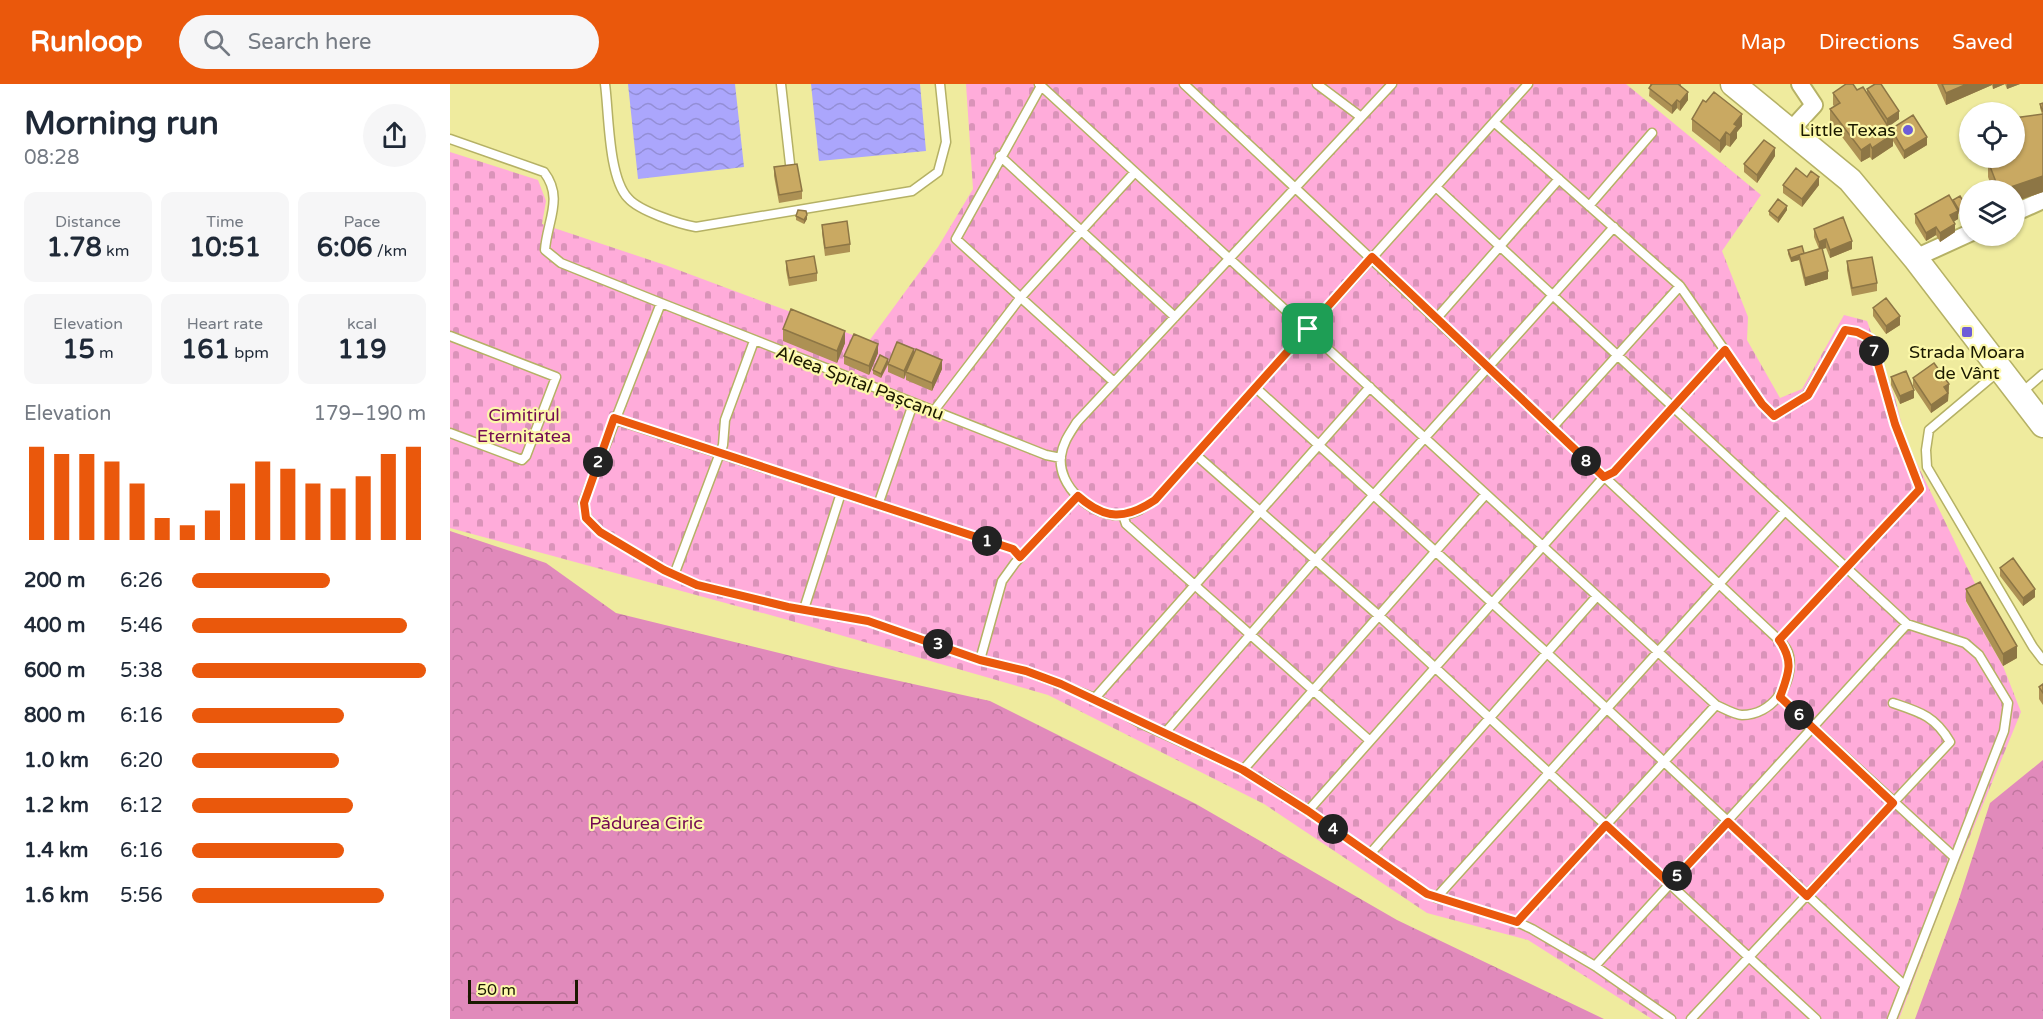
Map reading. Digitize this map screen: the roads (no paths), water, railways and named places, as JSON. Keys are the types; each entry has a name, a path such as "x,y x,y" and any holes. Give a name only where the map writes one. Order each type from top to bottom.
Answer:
{"main road":[{"path":"1732,84 1850,180 1916,258 2043,425"}],"street":[{"path":"1791,130 1814,105 1800,84"},
{"path":"2025,208 2043,200"},
{"path":"1916,258 1959,238"}],"lane":[{"path":"605,84 616,178 628,199 674,223 696,227 912,191 938,172 946,142 940,84"},
{"path":"781,84 790,164"},
{"path":"1114,382 956,239 1040,85 1716,705 1741,716 1764,710 1780,697 1788,674 1789,654 1779,640 1551,429 1372,257 1184,84"},
{"path":"1317,84 1361,117"},
{"path":"1392,84 1077,422 1065,439 1061,458 1066,480 1092,509 1108,515 1123,515 1140,511 1155,500 1528,84"},
{"path":"1494,122 1680,286 1762,404 1774,416 1808,395 1845,330 1857,332 1871,339 1895,424 1920,489 1779,640"},
{"path":"1589,206 1652,133"},
{"name":"Aleea Spital Pașcanu","path":"450,139 544,172 554,185 554,201 545,250 561,263 933,412 1046,455 1061,458"},
{"path":"1000,156 1175,317"},
{"path":"933,412 1021,297 1135,172"},
{"path":"1436,319 1558,179"},
{"path":"1436,187 1907,624 1965,643 1979,655 2008,703 2004,731 1953,856 1892,1019"},
{"path":"1164,734 1316,559 1554,297 1614,227"},
{"path":"1551,429 1680,286"},
{"path":"661,303 614,418 584,503 586,518 600,532 697,585 868,621 980,660 1026,671 1095,698 1164,734 1243,770 1308,811 1411,885 1436,898 1517,922 1595,966 1671,1019"},
{"path":"450,336 556,377 526,456 522,460 450,433"},
{"path":"674,574 723,445 725,420 754,341"},
{"path":"1308,811 1433,666 1542,545 1604,477 1614,472 1725,350"},
{"path":"2001,369 1929,430 1926,450 1927,467 2033,647 2043,660"},
{"path":"2020,394 2043,374"},
{"path":"1095,698 1370,387"},
{"path":"1256,388 1547,653 1904,985"},
{"path":"878,505 913,404"},
{"path":"614,418 1013,549 1020,557"},
{"path":"1196,455 1377,614 1816,1019"},
{"path":"804,609 841,493"},
{"path":"1243,770 1377,614 1486,494"},
{"path":"980,660 1002,581 1020,557 1078,496"},
{"path":"1436,898 1785,511"},
{"path":"1123,515 1126,524 1369,740"},
{"path":"1369,855 1597,596"},
{"path":"1595,966 1907,624"},
{"path":"1780,697 1953,856"},
{"path":"1691,1019 1950,742 1941,726 1921,712 1893,703"},
{"path":"1517,922 1716,705"}],"water":[{"path":"628,84 735,84 744,167 638,179"},
{"path":"811,84 920,84 926,151 819,161"}],"place":[{"name":"Little Texas","path":"1908,130"},
{"name":"Strada Moara de Vânt","path":"1967,332"}],"park label":[{"name":"Cimitirul Eternitatea","path":"524,425"},
{"name":"Pădurea Ciric","path":"646,823"}]}
